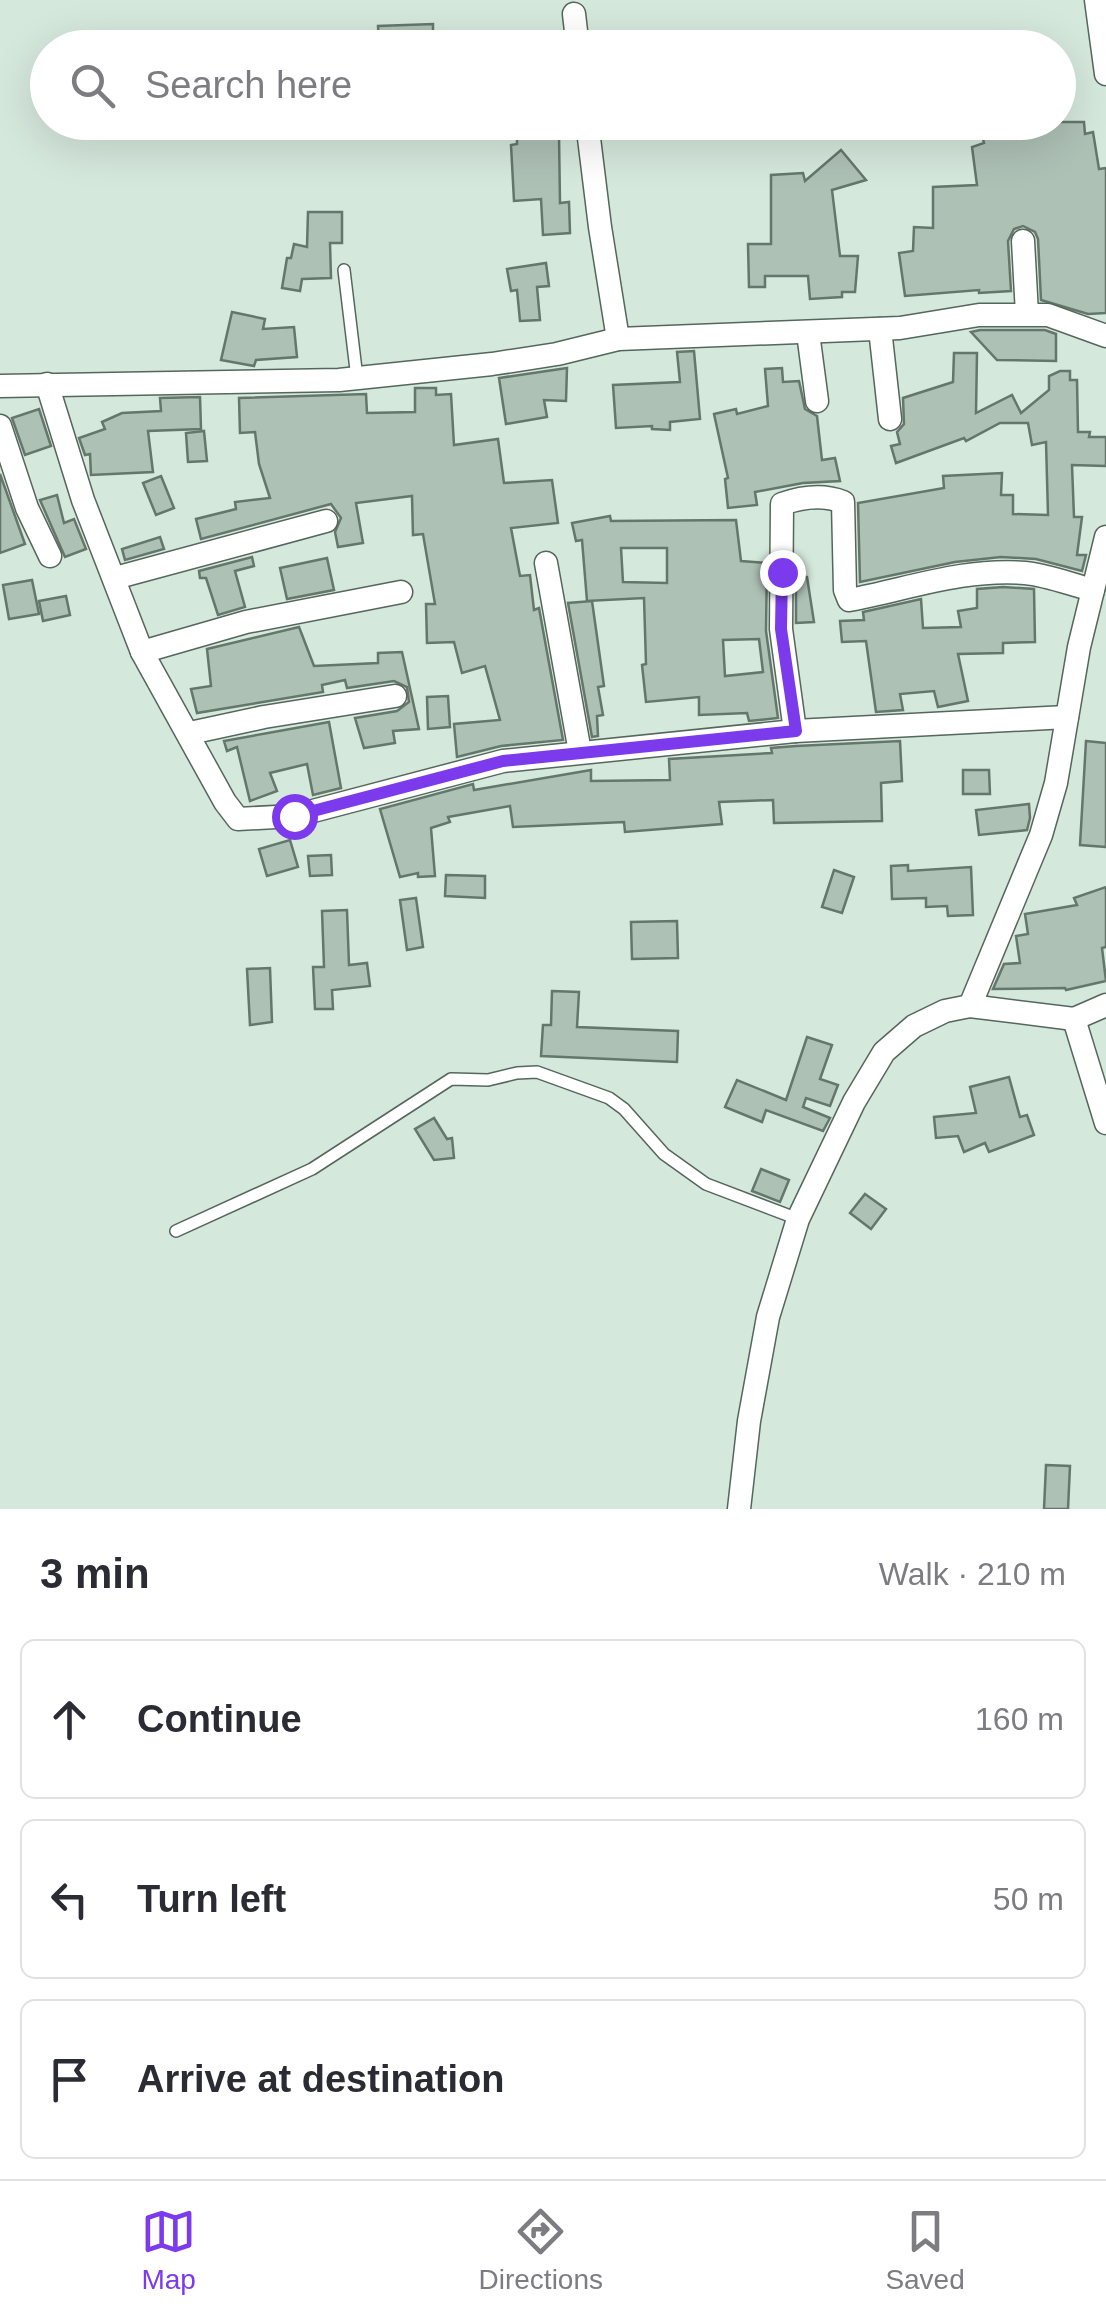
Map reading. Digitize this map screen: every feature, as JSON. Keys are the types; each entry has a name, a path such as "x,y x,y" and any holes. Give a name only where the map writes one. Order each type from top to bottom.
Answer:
{"street":[{"path":"1096,0 1106,74"},
{"path":"574,14 576,30"},
{"path":"590,140 618,339"},
{"path":"1023,241 1028,314"},
{"path":"0,386 357,378 508,362 618,339 880,329 979,315 1028,314 1078,324 1106,336"},
{"path":"880,329 890,419"},
{"path":"808,333 817,400"},
{"path":"47,384 84,500 142,652 225,802 238,818 294,816 503,761 796,731 1066,717"},
{"path":"0,426 27,508 50,556"},
{"path":"796,731 781,629 782,504 798,498 843,502 848,600 977,573 1028,573 1093,590"},
{"path":"115,578 326,521"},
{"path":"970,1006 1041,835 1056,783 1066,717 1106,537"},
{"path":"546,562 580,752"},
{"path":"142,652 246,622 401,592"},
{"path":"190,733 395,696"},
{"path":"739,1509 748,1420 768,1317 798,1218 854,1102 884,1052 914,1026 944,1011 970,1006 1074,1019 1106,1005"},
{"path":"1074,1019 1106,1122"}],"lane":[{"path":"344,270 357,378"},
{"path":"176,1231 312,1169 451,1079 501,1078 516,1072 537,1072 609,1098 664,1154 706,1184 798,1218"}],"building":[{"path":"433,24 433,30 378,30 378,26"},
{"path":"1076,122 1084,122 1085,134 1093,132 1099,169 1106,168 1106,313 1088,314 1041,300 1038,239 1035,232 1023,226 1014,229 1008,241 1011,291 905,296 899,253 913,251 914,227 933,228 933,187 977,185 972,147 983,140 1076,140"},
{"path":"517,140 559,140 560,203 569,202 570,233 543,235 541,199 514,201 511,145 517,144"},
{"path":"841,150 866,180 832,190 840,256 858,256 855,292 810,299 808,276 765,276 765,287 749,287 748,244 771,244 771,175 803,173 805,181"},
{"path":"308,212 342,212 342,243 330,243 331,278 302,279 300,291 282,288 287,258 291,258 294,244 307,247"},
{"path":"546,263 549,286 537,287 540,320 520,321 517,290 511,291 507,269"},
{"path":"232,312 265,319 263,329 294,327 297,357 256,360 254,366 221,360"},
{"path":"1045,330 1056,334 1056,361 997,360 971,332"},
{"path":"694,351 700,419 670,422 670,430 652,426 616,428 613,385 680,382 677,352"},
{"path":"954,353 977,353 976,413 1012,395 1021,413 1049,390 1049,376 1070,371 1070,380 1077,380 1078,432 1106,437 1106,466 1072,465 1074,517 1082,517 1077,555 1086,555 1082,571 1036,559 1001,557 955,562 860,582 858,503 944,488 943,476 1002,473 1001,495 1013,495 1013,514 1048,515 1046,442 1032,445 1028,423 1000,423 966,441 964,438 896,463 891,446 900,444 897,432 904,424 903,398 953,382"},
{"path":"567,368 566,401 544,400 547,417 506,424 499,378"},
{"path":"782,368 783,382 799,381 805,409 817,416 822,460 835,458 840,481 755,492 757,505 728,508 728,478 714,414 736,409 737,414 768,406 765,369"},
{"path":"415,388 436,388 436,395 451,394 454,445 498,439 504,483 552,480 558,523 511,528 520,576 530,575 534,610 539,608 563,740 501,746 457,757 454,724 500,720 485,666 462,673 454,642 427,643 426,604 435,604 423,534 413,535 412,496 356,503 363,543 338,547 335,532 341,518 331,504 201,539 196,519 236,509 235,502 270,498 259,464 255,432 240,433 239,398 366,394 367,413 415,412"},
{"path":"200,397 201,429 148,431 153,472 91,475 90,454 85,455 79,438 105,429 102,422 122,413 161,411 160,398"},
{"path":"39,409 51,446 25,455 12,418"},
{"path":"204,431 207,461 188,462 186,433"},
{"path":"0,474 25,544 0,553"},
{"path":"161,476 174,508 156,515 143,483"},
{"path":"57,495 64,523 74,519 86,549 65,557 40,500"},
{"path":"610,516 611,521 736,520 741,561 767,563 766,631 778,718 749,721 747,713 699,715 699,697 646,702 642,665 646,664 644,598 587,601 582,540 576,541 572,523","holes":["621,548 667,548 667,583 623,582","759,639 763,672 725,676 723,640"]},
{"path":"160,537 164,549 125,560 122,549"},
{"path":"252,557 254,566 235,571 245,607 218,615 206,578 200,578 199,571"},
{"path":"327,558 334,590 287,599 280,568"},
{"path":"807,577 814,622 796,623 796,578"},
{"path":"32,580 39,614 9,619 3,585"},
{"path":"977,589 1034,589 1035,642 1003,643 1003,653 958,654 968,701 938,707 934,691 900,694 903,710 876,712 866,641 842,642 840,621 864,620 863,612 921,599 923,628 961,627 958,611 977,608"},
{"path":"66,596 70,615 43,621 39,601"},
{"path":"592,601 604,686 598,687 603,715 597,716 598,736 592,737 568,603"},
{"path":"299,627 314,666 378,663 378,653 402,652 419,729 393,731 395,743 364,748 355,718 397,711 409,702 407,687 394,681 347,688 345,680 322,685 323,692 197,713 191,689 211,686 207,649"},
{"path":"448,696 450,727 428,729 427,697"},
{"path":"329,722 341,788 313,795 307,764 270,773 277,791 250,801 237,747 227,751 224,741"},
{"path":"900,741 902,781 881,783 882,821 774,823 773,800 719,802 722,824 625,832 624,822 513,827 510,806 448,817 450,822 431,828 435,876 418,877 418,873 400,877 380,809 473,784 474,790 591,770 591,781 670,780 669,759 772,753 771,748 796,746"},
{"path":"1086,741 1106,743 1106,847 1080,845"},
{"path":"963,770 989,770 990,794 963,794"},
{"path":"1029,804 1027,830 979,835 976,810"},
{"path":"290,840 298,867 267,876 259,849"},
{"path":"331,855 332,875 310,876 308,856"},
{"path":"908,865 908,871 971,867 973,915 948,916 947,906 926,907 926,898 892,899 891,866"},
{"path":"834,870 854,877 842,913 822,907"},
{"path":"446,875 485,876 485,898 445,896"},
{"path":"1106,887 1106,947 1102,948 1106,981 1066,990 993,989 1004,964 1020,963 1016,936 1028,934 1025,914 1077,905 1074,898"},
{"path":"416,898 423,947 407,950 400,900"},
{"path":"347,910 349,965 367,963 370,986 332,990 333,1009 315,1009 313,967 324,967 322,911"},
{"path":"677,921 678,958 632,959 631,922"},
{"path":"270,968 272,1022 250,1025 247,969"},
{"path":"552,991 579,992 577,1027 678,1031 677,1062 541,1056 543,1025 551,1025"},
{"path":"807,1037 832,1045 820,1079 838,1085 830,1106 806,1098 803,1107 830,1118 823,1131 766,1110 762,1122 725,1107 737,1080 786,1100"},
{"path":"1009,1077 1020,1117 1027,1115 1034,1135 989,1152 985,1143 964,1152 958,1136 936,1138 934,1117 976,1113 970,1087"},
{"path":"434,1118 447,1139 452,1138 454,1158 434,1160 415,1129"},
{"path":"761,1169 789,1180 780,1202 752,1191"},
{"path":"865,1194 886,1209 871,1229 850,1213"},
{"path":"1046,1465 1070,1466 1068,1509 1044,1509"}],"route":[{"path":"294,816 503,761 796,731 781,629 782,572"}]}
